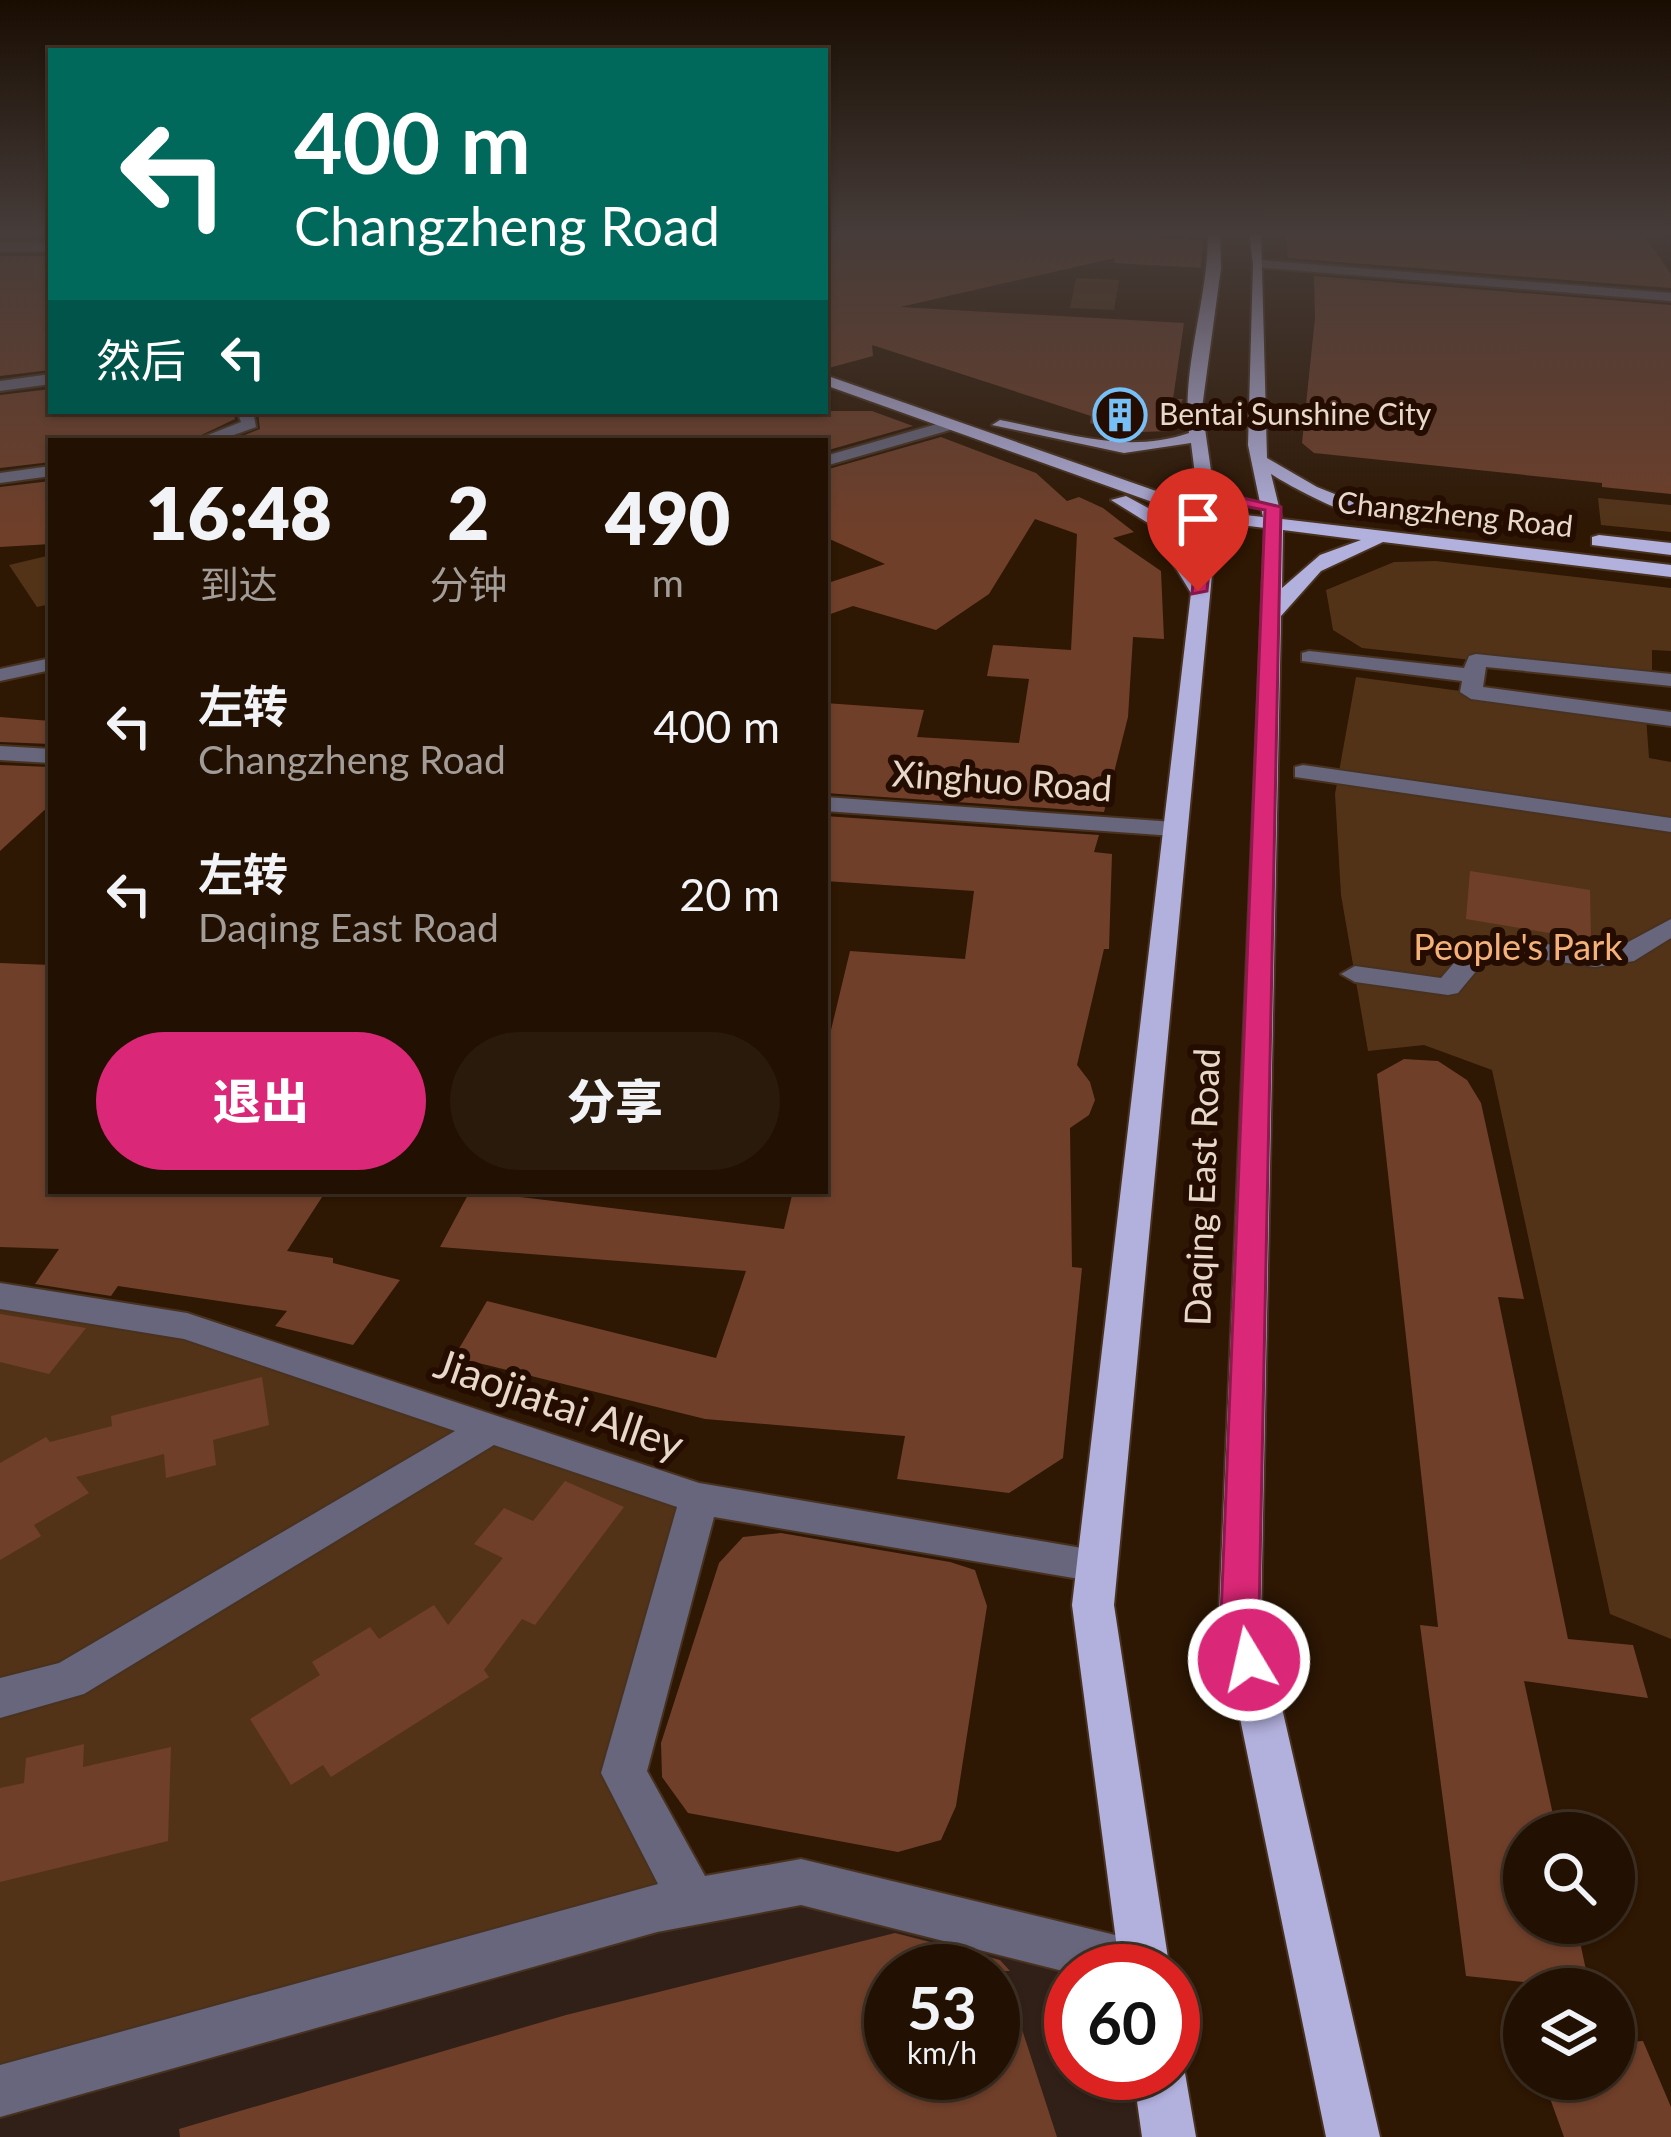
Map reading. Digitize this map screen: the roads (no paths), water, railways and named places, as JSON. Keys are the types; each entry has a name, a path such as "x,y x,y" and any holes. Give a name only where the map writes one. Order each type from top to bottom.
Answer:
{"main road":[{"name":"Daqing East Road","path":"1141,1944 1093,1605 1209,506 1194,408 1206,331"},
{"name":"Daqing East Road","path":"1258,331 1256,445 1282,515 1271,616 1240,1616 1353,2137"},
{"name":"Changzheng Road","path":"828,368 1209,506"},
{"name":"Changzheng Road","path":"828,381 1209,506 1387,526 1671,568"},
{"path":"883,400 1061,472 1155,519 1198,591"},
{"path":"983,422 1104,448 1143,451 1178,445 1198,435"},
{"path":"1261,461 1311,491 1387,526 1671,552"},
{"name":"Changzheng Road","path":"1282,515 1387,526"},
{"path":"1271,616 1296,579 1316,562 1387,526"},
{"path":"1163,2100 1168,2137"}],"street":[{"path":"0,368 48,363"},
{"path":"0,386 48,379"},
{"path":"210,438 250,424 246,414"},
{"path":"828,460 944,427"},
{"path":"0,478 48,471"},
{"path":"1309,657 1474,676"},
{"path":"1671,680 1476,660 1471,692 1671,719"},
{"path":"0,675 48,665"},
{"path":"0,753 48,756"},
{"path":"1303,772 1671,825"},
{"name":"Xinghuo Road","path":"828,804 1174,829"},
{"path":"1355,974 1448,988 1474,956 1533,950 1595,959 1624,956 1671,927"},
{"name":"Jiaojiatai Alley","path":"0,1296 187,1326 699,1499 1097,1565"},
{"path":"0,1698 69,1680 491,1428"},
{"path":"693,1901 624,1773 699,1499"},
{"path":"0,2090 693,1901 801,1882 1046,1944"}],"place":[{"name":"Bentai Sunshine City","path":"1120,415"}],"park label":[{"name":"People's Park","path":"1518,947"}]}
